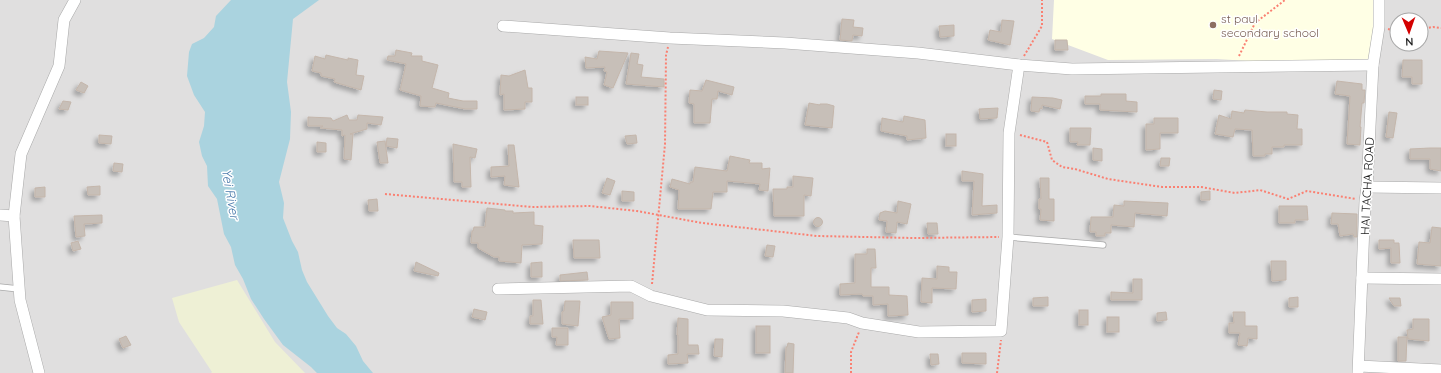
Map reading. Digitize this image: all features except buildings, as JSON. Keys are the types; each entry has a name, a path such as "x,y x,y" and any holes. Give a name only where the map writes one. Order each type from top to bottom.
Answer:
{"street":[{"path":"39,373 20,300 14,216 21,154 59,66 64,20 75,0"},
{"name":"HAI TACHA ROAD","path":"1358,370 1365,201 1373,65 1379,27 1379,0"},
{"path":"504,26 670,38 785,43 879,50 978,59 1019,65 1072,69 1373,65"},
{"path":"498,289 631,286 651,296 706,310 783,312 848,318 862,323 919,332 1001,331 1008,237 1009,133 1019,65"},
{"path":"1367,187 1441,188"},
{"path":"0,215 14,216"},
{"path":"1362,278 1441,279"},
{"path":"1358,370 1441,370"}],"lane":[{"path":"1008,237 1103,245"},
{"path":"0,287 20,289"}],"path":[{"path":"1019,65 1042,26 1042,0"},
{"path":"1233,67 1255,23 1285,0"},
{"path":"1429,28 1441,28"},
{"path":"651,296 665,144 666,55 670,38"},
{"path":"1009,133 1047,142 1052,160 1062,167 1075,168 1108,179 1162,187 1201,187 1235,193 1260,190 1288,199 1307,191 1365,201"},
{"path":"386,194 532,207 590,206 637,211 702,223 817,236 914,238 1008,237"},
{"path":"851,373 851,352 862,323"},
{"path":"997,373 1001,331"}],"shaded area":[{"path":"0,0 1441,0 1441,373 0,373"},
{"name":"st paul secondary school","path":"1054,0 1375,0 1369,64 1296,64 1217,59 1108,60 1052,39"},
{"path":"237,280 275,342 305,373 211,373 212,372 179,322 172,298"}],"water":[{"name":"Yei River","path":"231,0 319,0 293,19 287,82 291,112 290,139 279,182 284,203 283,218 298,252 302,270 307,282 328,316 337,328 346,334 356,346 363,361 373,373 317,373 283,345 251,299 243,279 235,265 231,247 224,234 217,199 208,186 207,166 202,156 199,142 204,126 205,112 194,95 187,76 189,52 192,44 204,38 214,27 216,16"}],"place":[{"name":"st paul secondary school","path":"1213,25"}]}
